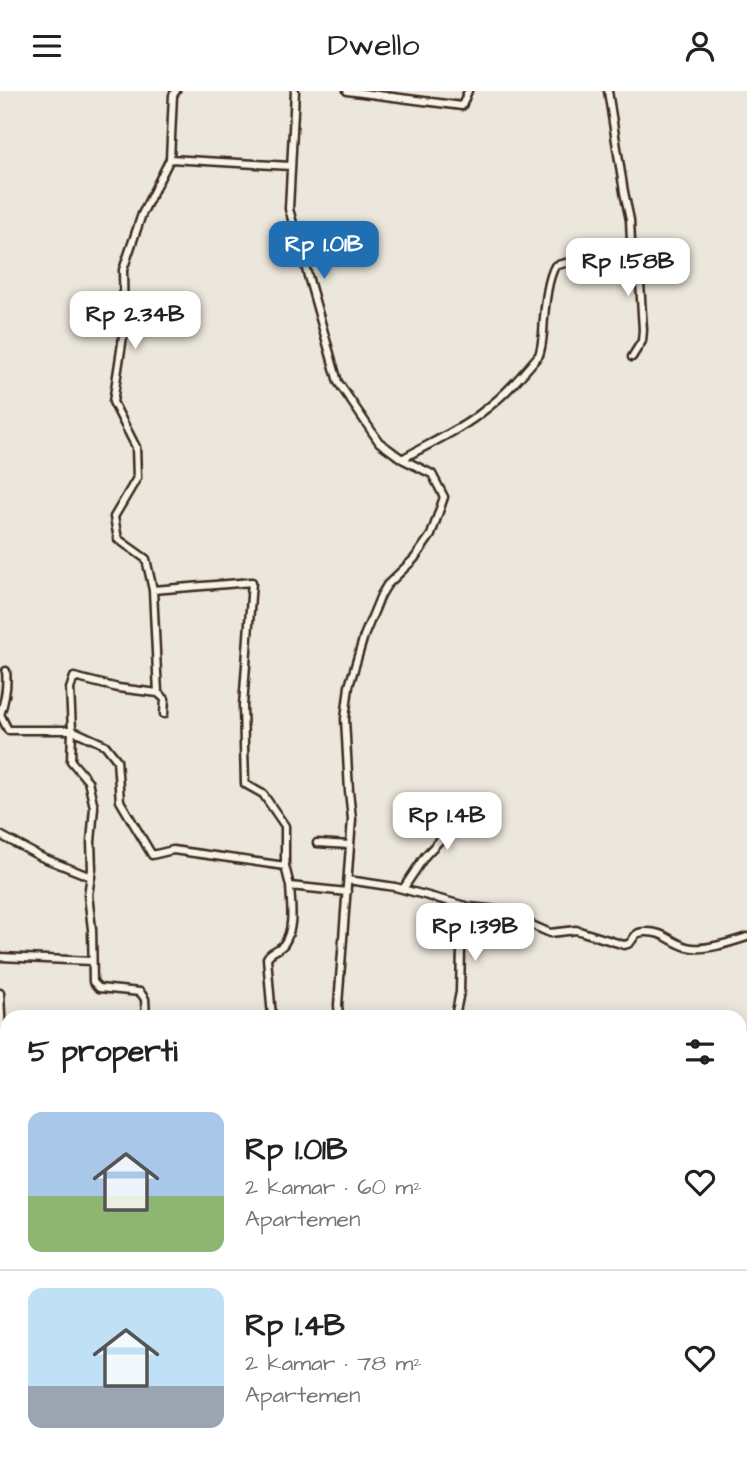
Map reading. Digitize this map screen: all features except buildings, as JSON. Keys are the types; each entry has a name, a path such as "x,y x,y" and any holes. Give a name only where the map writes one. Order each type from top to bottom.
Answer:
{"street":[{"path":"158,693 153,590 146,559 118,539 114,517 137,478 136,447 113,402 124,330 123,270 142,214 170,159 173,95 176,91"},
{"path":"295,91 289,209 338,382 379,442 402,459 432,474 444,496 431,535 414,559 387,585 381,595 364,636 349,686 345,719 352,819 338,1010"},
{"path":"347,91 462,106 468,91"},
{"path":"608,91 630,220 631,241 639,267 643,330 642,341 632,357"},
{"path":"170,159 291,166"},
{"path":"402,459 466,424 487,409 539,355 550,278 555,266 618,250 631,241"},
{"path":"153,590 252,582 243,706 245,784 263,794 285,826 285,866 290,886 292,919 283,945 267,958 271,1010"},
{"path":"6,671 6,695 0,715 8,730 72,730 105,745 117,760 120,801 152,855 173,850 285,866"},
{"path":"146,1010 145,999 140,992 95,986 93,982 92,929 88,902 94,807 88,781 71,761 71,689 74,677 118,688 158,693 165,699 164,714"},
{"path":"403,889 425,856 476,802"},
{"path":"0,835 41,857 91,877"},
{"path":"317,843 350,845"},
{"path":"348,880 403,889 462,906 498,910 550,933 576,930 624,945 631,943 637,933 646,931 665,935 693,948 747,937"},
{"path":"290,886 347,892"},
{"path":"456,1010 460,992 462,906"},
{"path":"0,957 92,961"}]}
